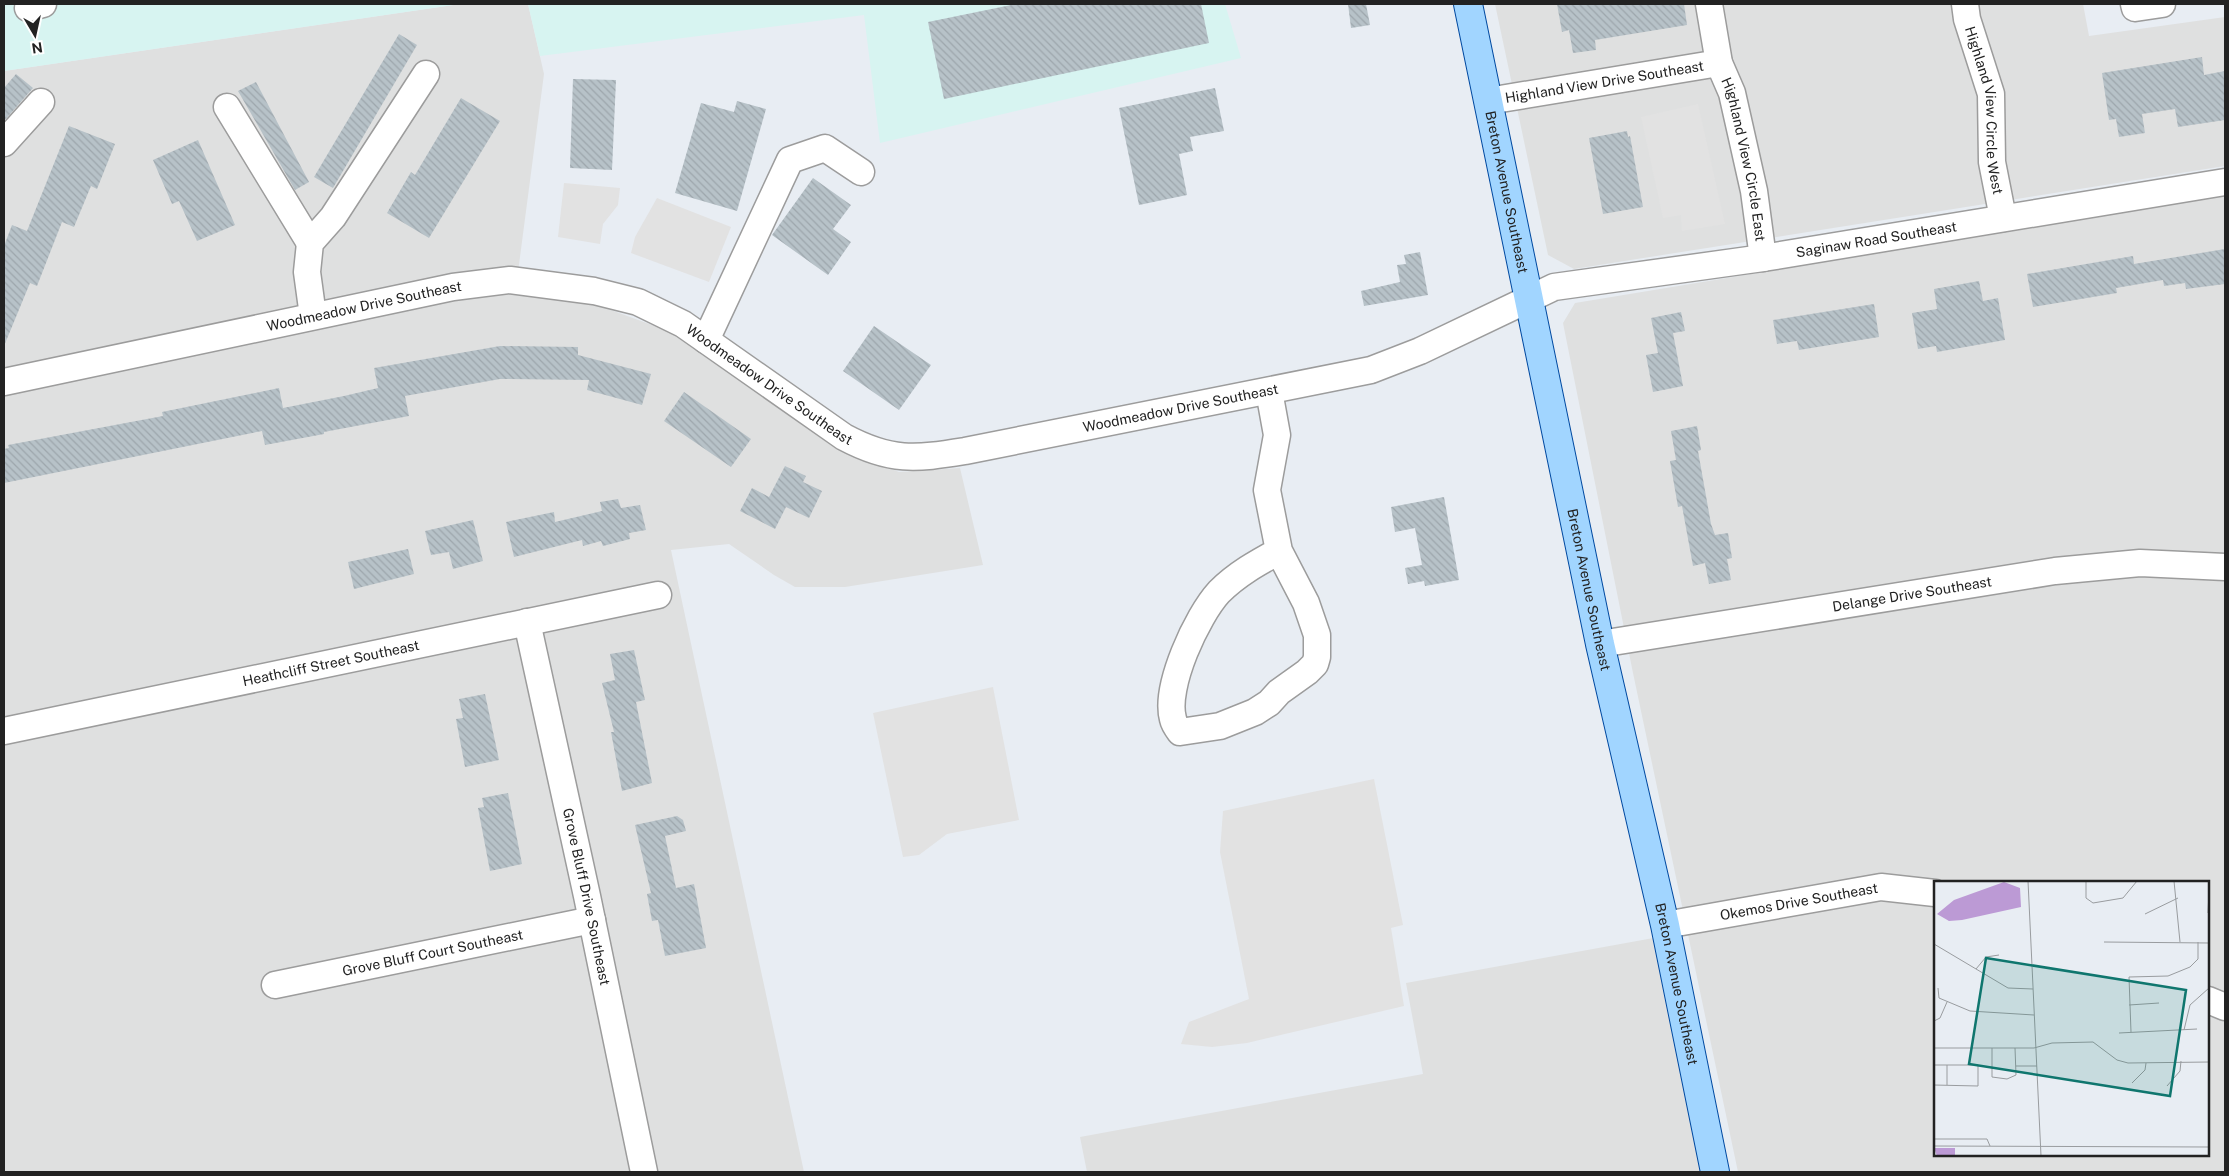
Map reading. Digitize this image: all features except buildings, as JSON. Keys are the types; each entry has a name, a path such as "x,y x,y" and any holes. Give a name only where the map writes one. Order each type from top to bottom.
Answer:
{"main road":[{"name":"Breton Avenue Southeast","path":"1468,4 1600,644 1665,925 1715,1172"}],"street":[{"name":"Highland View Circle East","path":"1709,4 1719,63 1732,93 1754,191 1763,258"},
{"name":"Highland View Circle West","path":"1965,4 1967,19 1991,94 1992,162 2003,218"},
{"path":"2135,6 2162,4"},
{"name":"Highland View Drive Southeast","path":"1488,101 1719,63"},
{"path":"310,243 333,217 426,74"},
{"path":"4,143 41,102"},
{"path":"227,107 310,243 308,272 313,316"},
{"path":"706,340 790,160 825,148 860,172"},
{"name":"Saginaw Road Southeast","path":"1528,298 1554,287 1763,258 2225,182"},
{"name":"Woodmeadow Drive Southeast","path":"4,382 453,287 510,280 594,291 638,302 683,324 844,437 867,449 896,457 922,458 965,452 1370,370 1400,360 1499,314 1528,298"},
{"path":"1269,390 1277,435 1267,490 1279,551 1306,603 1317,635 1317,657 1315,664 1307,672 1255,712 1212,728 1180,732 1172,718 1172,696 1186,647 1199,620 1218,593 1245,569 1279,551"},
{"name":"Delange Drive Southeast","path":"1600,644 2055,571 2140,563 2225,567"},
{"name":"Heathcliff Street Southeast","path":"4,731 658,594"},
{"name":"Grove Bluff Drive Southeast","path":"527,622 592,920 644,1172"},
{"name":"Okemos Drive Southeast","path":"1665,925 1881,887 1934,893"},
{"name":"Grove Bluff Court Southeast","path":"275,985 592,920"},
{"path":"2209,1000 2225,1007"}],"shaded area":[{"path":"4,4 460,4 4,71"},
{"path":"460,4 528,4 544,74 515,295 589,302 674,333 754,391 836,446 899,472 960,468 983,565 845,587 795,587 729,544 671,550 804,1172 4,1172 4,71"},
{"path":"528,4 1225,4 1241,58 880,143 864,15 540,56"},
{"path":"1495,4 2083,4 2089,36 2225,17 2225,166 1574,269 1548,255"},
{"path":"1698,104 1725,224 1682,231 1681,215 1663,218 1641,117"},
{"path":"564,183 620,188 618,205 603,224 600,244 558,237"},
{"path":"2225,196 2225,1172 1738,1172 1633,673 1563,323 1575,303"},
{"path":"657,198 731,227 709,282 631,253 635,237"},
{"path":"993,687 1019,820 947,834 919,855 903,857 873,713"},
{"path":"1374,779 1403,925 1391,928 1404,1006 1247,1043 1212,1047 1181,1044 1189,1022 1249,999 1220,852 1223,811"},
{"path":"1659,937 1702,1172 1087,1172 1080,1137 1423,1074 1406,983"}]}
